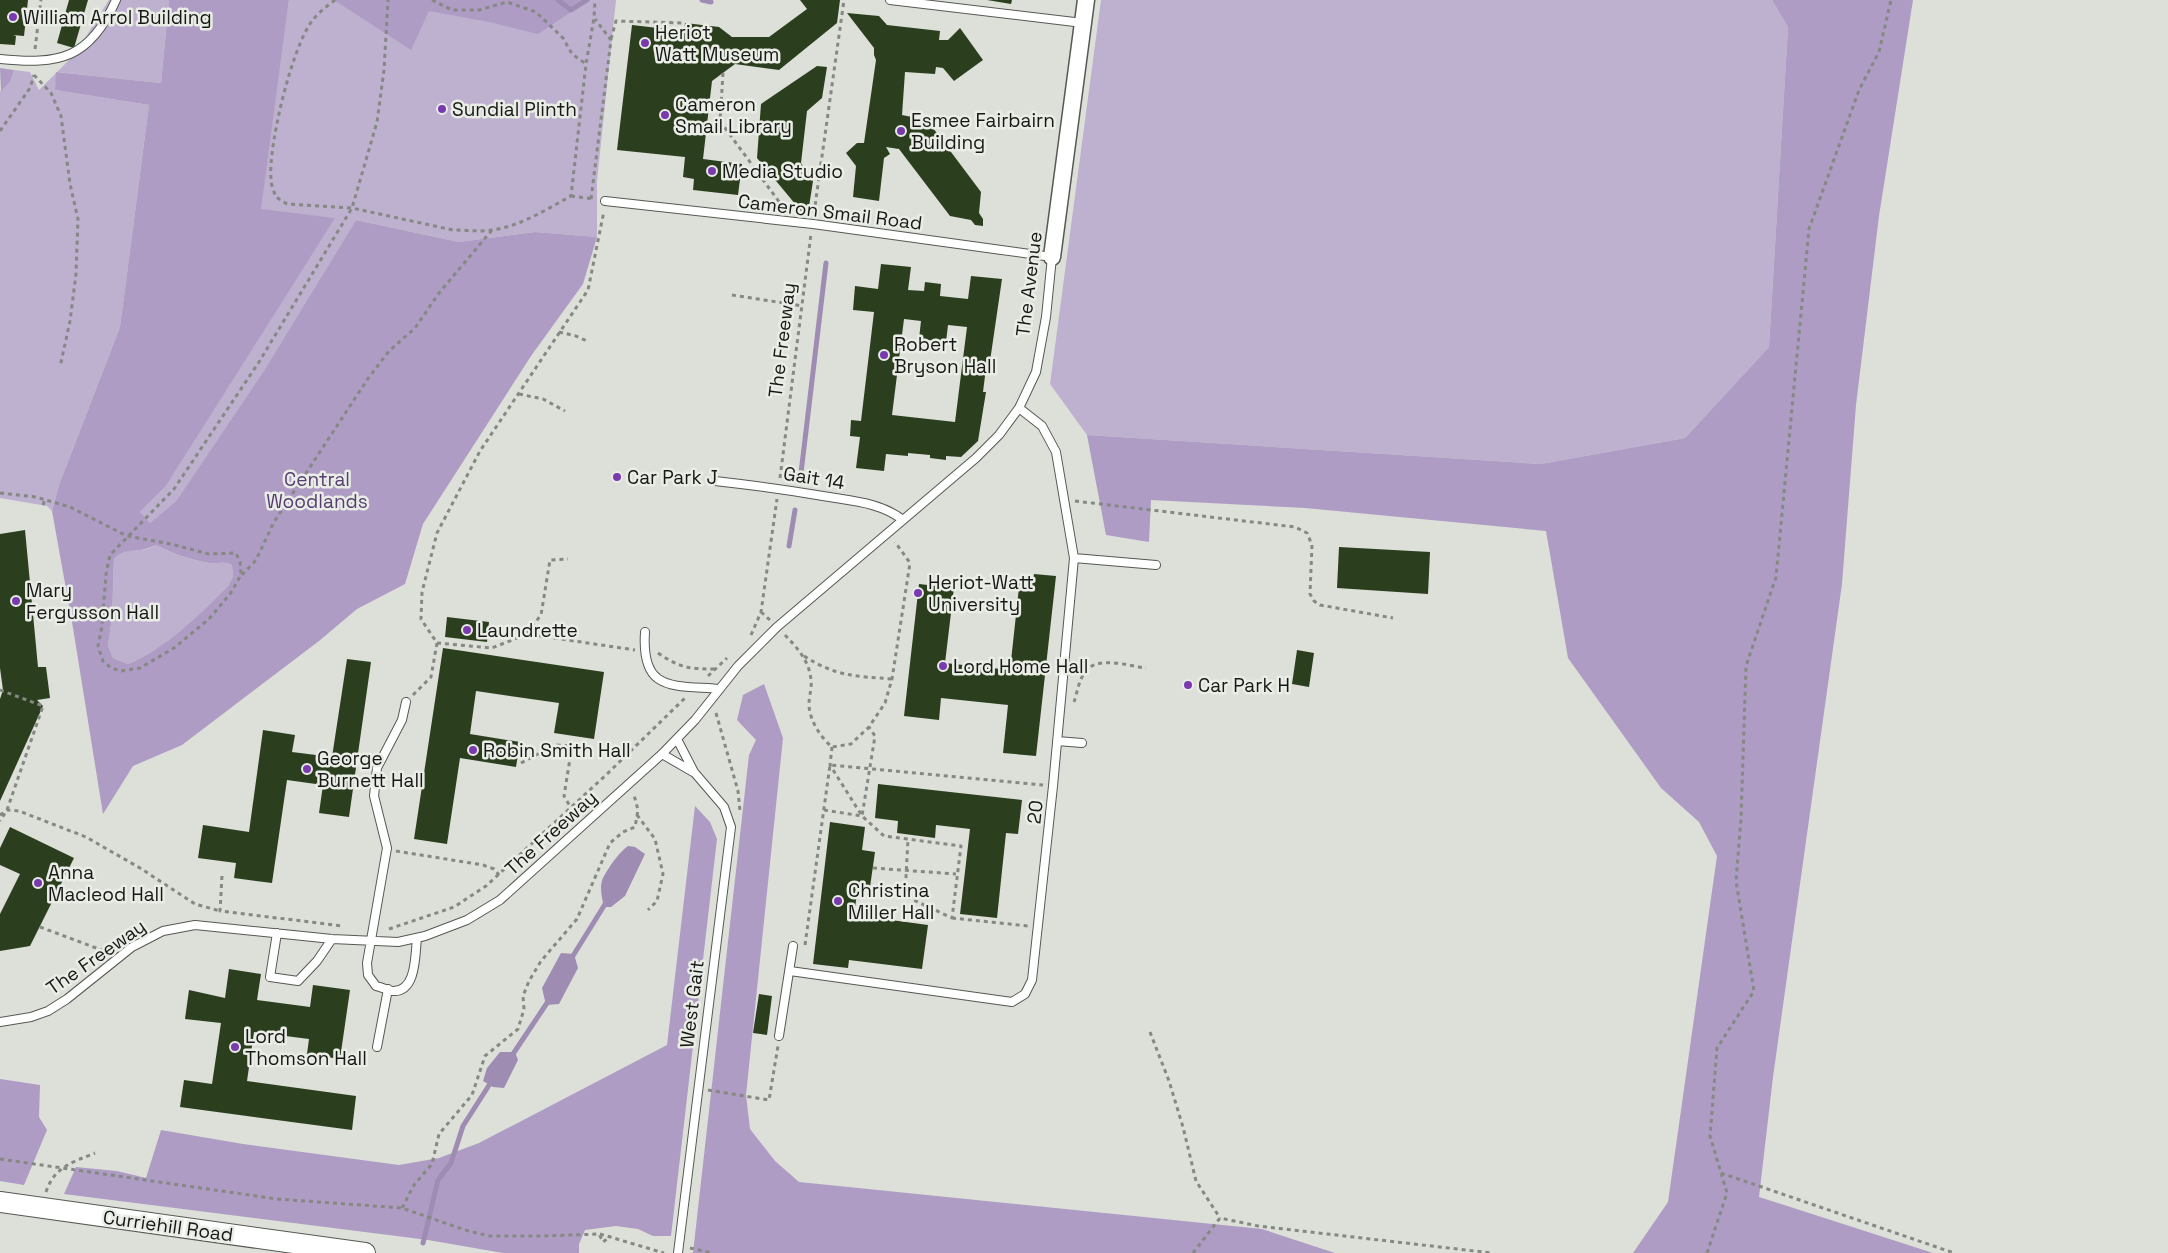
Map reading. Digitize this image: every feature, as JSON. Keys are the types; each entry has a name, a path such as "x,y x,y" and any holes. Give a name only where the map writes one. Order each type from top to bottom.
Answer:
{"street":[{"name":"The Avenue","path":"1052,257 1086,0"},
{"name":"Curriehill Road","path":"0,1202 365,1253"}],"lane":[{"path":"0,58 34,62 65,58 94,39 116,0"},
{"path":"890,0 1083,23"},
{"name":"Cameron Smail Road","path":"605,201 813,224 1052,257"},
{"name":"The Avenue","path":"903,520 976,458 999,435 1019,408 1036,372 1042,345 1052,257"},
{"name":"20","path":"790,971 1012,1002 1025,994 1032,980 1054,786 1074,558 1056,452 1042,426 1019,408"},
{"name":"Gait 14","path":"715,481 779,489 875,505 892,511 903,520"},
{"path":"645,632 644,652 653,676 663,682 719,689 738,666 777,626 903,520"},
{"path":"1074,558 1156,565"},
{"name":"The Freeway","path":"0,1022 31,1017 48,1011 67,999 145,938 163,931 195,925 332,939 398,942 417,938 467,920 500,900 628,786 662,754 719,689"},
{"path":"406,702 402,720 376,768 374,796 387,848 367,963 368,975 376,986 393,991 404,987 410,981 417,938"},
{"name":"West Gait","path":"676,739 694,772 724,807 731,827 678,1253"},
{"path":"1057,741 1082,743"},
{"name":"West Gait","path":"662,754 694,772"},
{"path":"277,933 270,977 298,981 318,961 332,939"},
{"path":"779,1036 793,946"},
{"path":"378,1047 388,989"}],"path":[{"path":"0,130 30,88 34,75 41,0"},
{"path":"335,0 312,20 297,53 282,99 271,164 271,181 276,197 287,204 352,208 453,230 492,230 537,215 571,196 605,201 588,290 480,451 437,533 422,592 422,619 437,643 431,678 406,702"},
{"path":"388,0 384,70 377,122 352,208 259,362 174,489 110,555 98,646 103,660 111,668 122,671 140,668 174,648 209,619 230,594 241,575 256,560 274,522 367,380 389,351 415,328 439,293 492,230"},
{"path":"432,0 452,10 479,10 506,2 536,12 563,38 572,54 586,64"},
{"name":"The Freeway","path":"744,642 751,635 761,612 844,0"},
{"path":"1707,1253 1727,1192 1710,1136 1717,1048 1754,991 1736,881 1741,820 1746,666 1776,577 1809,228 1859,90 1879,52 1891,0"},
{"path":"571,196 595,2"},
{"path":"594,18 611,40"},
{"path":"591,199 611,40 616,21 685,23"},
{"path":"723,73 720,121 794,223"},
{"path":"34,75 51,93 61,116 70,184 78,219 76,274 70,321 60,367"},
{"path":"732,295 803,306"},
{"path":"559,332 576,336 589,342"},
{"path":"519,394 543,399 565,411"},
{"path":"0,493 45,499 70,507 91,516 127,536 209,554 236,553 240,562 241,575"},
{"path":"43,505 45,499"},
{"path":"1065,500 1295,527 1307,533 1312,545 1310,594 1314,601 1320,605 1392,618"},
{"path":"804,656 812,680 808,705 812,721 826,742 832,747 851,744 868,727 885,703 892,679 910,563 893,539"},
{"path":"148,540 152,546"},
{"path":"527,634 541,614 550,560 568,558"},
{"path":"761,612 777,626 804,656 824,669 850,676 892,679"},
{"path":"437,643 492,648 527,634 658,653 674,664 690,669 716,669"},
{"path":"0,815 7,810 19,811 86,837 140,868 195,904 220,911 387,929 454,907 486,886 571,808 730,655"},
{"path":"1059,718 1068,720 1084,673 1091,665 1101,662 1146,668"},
{"path":"0,690 43,706 7,810 0,821"},
{"path":"862,816 876,736 868,727"},
{"path":"521,763 555,745 572,746 564,796 571,808"},
{"path":"801,973 832,747"},
{"path":"830,765 1054,786"},
{"path":"830,765 862,816 884,836 961,846 952,918"},
{"path":"402,1208 414,1185 432,1164 439,1134 472,1095 485,1056 518,1030 524,1009 523,996 529,981 541,961 578,919 610,843 623,832 635,827 637,815 634,795 628,786"},
{"path":"824,810 862,816"},
{"path":"637,815 655,839 663,874 657,900 648,910"},
{"path":"904,896 908,839"},
{"path":"387,848 389,850 483,865 494,869 499,875"},
{"path":"873,868 956,874"},
{"path":"220,911 222,876"},
{"path":"881,883 952,918 1039,927"},
{"path":"40,927 82,944 120,956"},
{"path":"1150,1032 1169,1081 1183,1127 1196,1181 1220,1218 1258,1226 1492,1253"},
{"path":"697,1090 769,1100 779,1036"},
{"path":"41,1209 48,1185 60,1168 95,1153"},
{"path":"0,1158 277,1199 402,1208 464,1230 489,1236 599,1234 664,1253"},
{"path":"1721,1173 1954,1253"},
{"path":"1193,1253 1220,1218"},
{"path":"599,1234 604,1242 611,1236"},
{"path":"690,1248 712,1253"}],"shaded area":[{"path":"109,0 169,0 161,83 57,72 75,54"},
{"path":"289,0 616,0 597,181 597,237 535,232 459,242 356,220 263,372 176,501 150,523 140,512 166,486 334,218 260,210"},
{"path":"1101,0 1772,0 1788,27 1769,347 1685,438 1541,464 1087,435 1050,384"},
{"path":"14,70 30,72 39,90 57,72 55,90 149,105 120,327 59,485 52,511 47,506 0,498 0,91 10,82"},
{"path":"156,545 195,560 232,565 233,576 228,586 182,630 157,649 128,664 113,658 108,646 112,617 114,559 125,551 147,549"},
{"path":"628,846 635,847 645,854 625,896 611,907 604,907 601,889 603,878 614,860"},
{"path":"561,953 574,954 578,968 559,1004 546,1005 542,988"},
{"path":"500,1052 515,1052 518,1060 504,1088 493,1087 483,1081 487,1068"}],"green space":[{"name":"Central Woodlands","path":"169,0 289,0 261,209 335,218 166,486 140,512 150,523 176,501 263,372 356,220 459,242 535,232 597,237 583,284 531,356 423,524 405,584 357,609 319,641 182,745 133,766 103,814 52,511 59,485 120,327 149,105 55,90 56,72 161,83","holes":["156,545 202,562 232,565 233,576 228,586 181,630 156,649 128,664 113,658 108,646 112,617 114,559 122,553"]},
{"path":"334,0 589,0 538,34 489,22 429,11 411,50"},
{"path":"1772,0 1913,0 1879,216 1856,405 1842,584 1773,1077 1759,1197 1933,1253 1633,1253 1668,1202 1717,856 1699,822 1661,788 1568,658 1546,531 1305,508 1151,500 1149,542 1106,535 1087,435 1541,464 1685,438 1769,347 1788,27"},
{"path":"0,68 14,70 10,82 1,91"},
{"path":"764,684 783,738 746,1095 750,1129 775,1161 799,1182 1262,1229 1335,1253 693,1253 749,755 756,740 737,720 743,695"},
{"path":"695,806 710,822 717,839 671,1236 653,1236 638,1229 616,1226 585,1230 579,1244 579,1253 503,1253 428,1240 64,1194 76,1167 117,1171 146,1178 161,1130 243,1144 399,1165 439,1158 479,1143 667,1045"},
{"path":"0,1079 40,1085 39,1117 47,1130 24,1185 0,1181"}],"building":[{"name":"William Arrol Building","path":"0,0 28,0 24,36 13,35 16,36 15,45 0,44"},
{"path":"69,0 88,0 74,48 57,43"},
{"name":"Cameron Smail Library","path":"800,0 840,0 837,23 779,70 735,64 712,81 703,159 742,164 738,195 693,190 694,179 683,177 685,157 617,150 632,25 684,31 685,23 719,27 732,37 769,37 807,9"},
{"path":"987,0 1012,0 1011,4"},
{"name":"Esmee Fairbairn Building","path":"847,13 879,16 887,25 940,31 939,40 948,40 960,28 983,60 954,81 943,68 936,67 935,74 905,72 902,115 927,120 981,192 979,213 983,219 983,226 975,225 971,220 950,216 899,149 886,147 890,154 884,158 879,201 853,197 856,166 846,153 857,143 864,143 876,60 874,48"},
{"path":"817,66 827,67 822,98 807,111 801,163 813,181 808,213 801,211 757,158 761,104"},
{"name":"Robert Bryson Hall","path":"881,264 911,267 908,290 924,291 925,282 941,284 940,296 968,299 971,276 1002,279 989,368 986,368 983,392 986,392 978,441 961,457 946,456 946,460 930,458 930,455 886,454 884,471 856,468 860,437 850,436 851,420 861,421 874,312 853,310 855,286 878,289","holes":["904,319 921,321 919,339 946,342 948,325 967,327 955,422 892,415"]},
{"name":"Mary Fergusson Hall","path":"25,530 38,667 46,667 50,698 37,700 43,706 0,801 0,699 3,690 0,668 0,534"},
{"path":"1339,547 1430,552 1428,594 1337,588"},
{"name":"Lord Home Hall","path":"1034,574 1056,576 1036,756 1003,753 1008,705 941,698 939,720 904,716 919,584 954,588 945,663 1010,670 1020,578 1033,580"},
{"name":"Laundrette","path":"447,617 489,622 487,642 445,637"},
{"name":"Robin Smith Hall","path":"443,648 604,672 594,739 554,733 559,703 476,691 470,734 520,742 516,767 460,758 447,844 414,839"},
{"path":"1297,650 1314,653 1309,687 1292,684"},
{"name":"George Burnett Hall","path":"347,659 371,662 349,817 319,813 323,785 287,780 272,883 234,878 236,863 198,858 203,825 249,832 263,730 295,735 292,752 332,757"},
{"name":"Christina Miller Hall","path":"878,784 1022,800 1018,834 1006,833 997,918 960,914 970,829 936,825 935,838 897,833 898,821 875,818"},
{"name":"Christina Miller Hall","path":"830,822 865,827 862,850 875,852 870,887 858,886 854,915 928,925 922,969 849,960 848,968 813,964"},
{"name":"Anna Macleod Hall","path":"10,827 74,858 30,946 0,951 0,914 20,874 0,865 0,848"},
{"name":"Lord Thomson Hall","path":"229,969 261,974 257,1000 310,1007 313,985 350,990 340,1059 307,1054 309,1039 254,1032 247,1081 356,1096 352,1130 180,1107 184,1080 212,1084 221,1023 185,1019 189,990 225,998"},
{"path":"759,994 772,996 767,1035 753,1033"}],"waterway":[{"path":"558,0 571,10 587,0"},
{"path":"702,0 711,2"},
{"path":"801,473 826,263"},
{"path":"789,546 795,510"},
{"path":"571,959 607,901"},
{"path":"511,1057 549,1000"},
{"path":"423,1243 438,1180 451,1163 463,1126 493,1079"}],"place":[{"name":"William Arrol Building","path":"13,17"},
{"name":"Heriot Watt Museum","path":"645,43"},
{"name":"Sundial Plinth","path":"442,109"},
{"name":"Cameron Smail Library","path":"665,115"},
{"name":"Esmee Fairbairn Building","path":"901,131"},
{"name":"Media Studio","path":"712,171"},
{"name":"Robert Bryson Hall","path":"884,355"},
{"name":"Car Park J","path":"617,477"},
{"name":"Heriot-Watt University","path":"918,593"},
{"name":"Mary Fergusson Hall","path":"16,601"},
{"name":"Laundrette","path":"467,630"},
{"name":"Lord Home Hall","path":"943,666"},
{"name":"Car Park H","path":"1188,685"},
{"name":"Robin Smith Hall","path":"473,750"},
{"name":"George Burnett Hall","path":"307,769"},
{"name":"Anna Macleod Hall","path":"38,883"},
{"name":"Christina Miller Hall","path":"838,901"},
{"name":"Lord Thomson Hall","path":"235,1047"}]}
